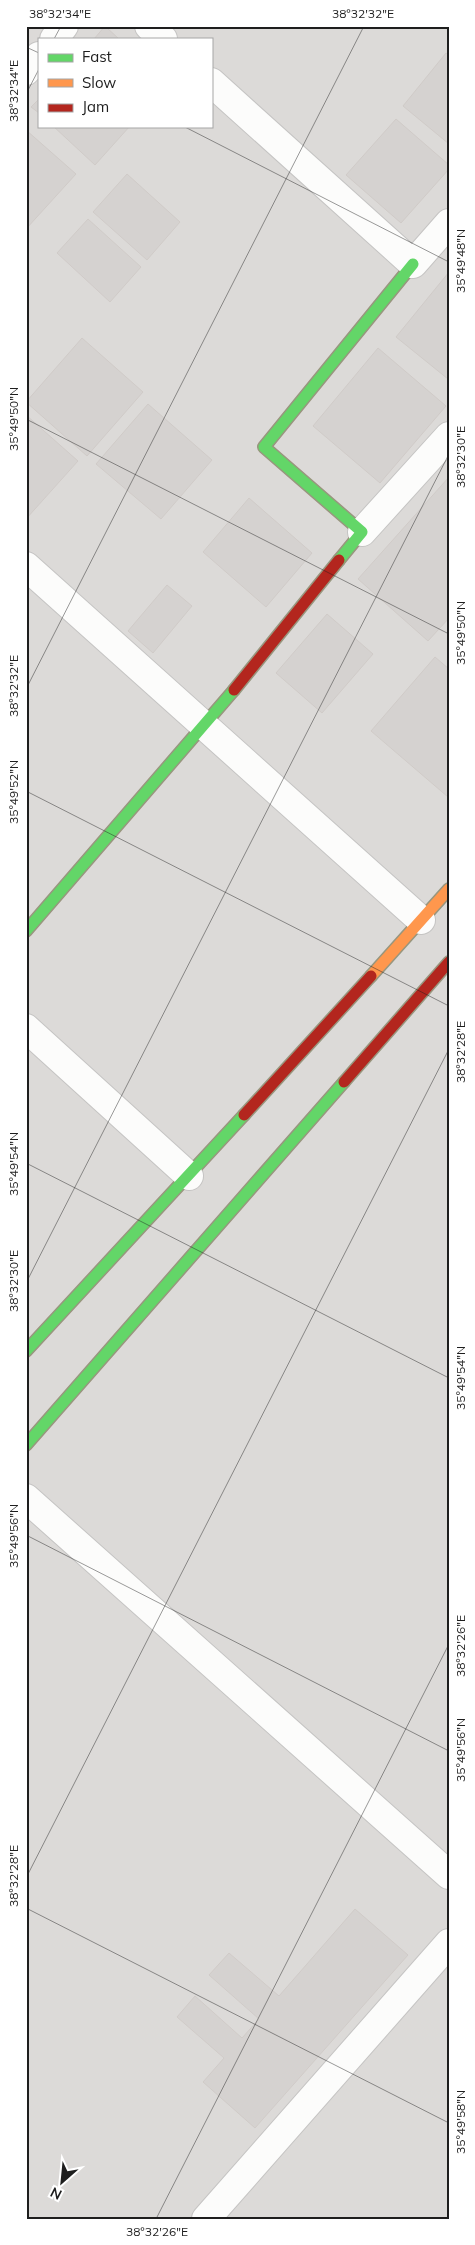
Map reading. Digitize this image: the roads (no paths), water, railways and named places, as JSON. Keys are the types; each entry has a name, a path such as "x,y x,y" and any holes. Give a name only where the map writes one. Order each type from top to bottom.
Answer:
{"main road":[{"path":"26,931 204,726 362,532 264,447 414,264"},
{"path":"26,1351 189,1176 449,889"},
{"path":"26,1445 449,962"}],"street":[{"path":"55,38 64,26"},
{"path":"150,26 162,38"},
{"path":"26,70 38,57"},
{"path":"212,83 414,264 449,223"},
{"path":"362,532 449,436"},
{"path":"26,566 421,920"},
{"path":"26,1028 189,1176"},
{"path":"26,1498 449,1875"},
{"path":"206,2219 449,1943"}]}
